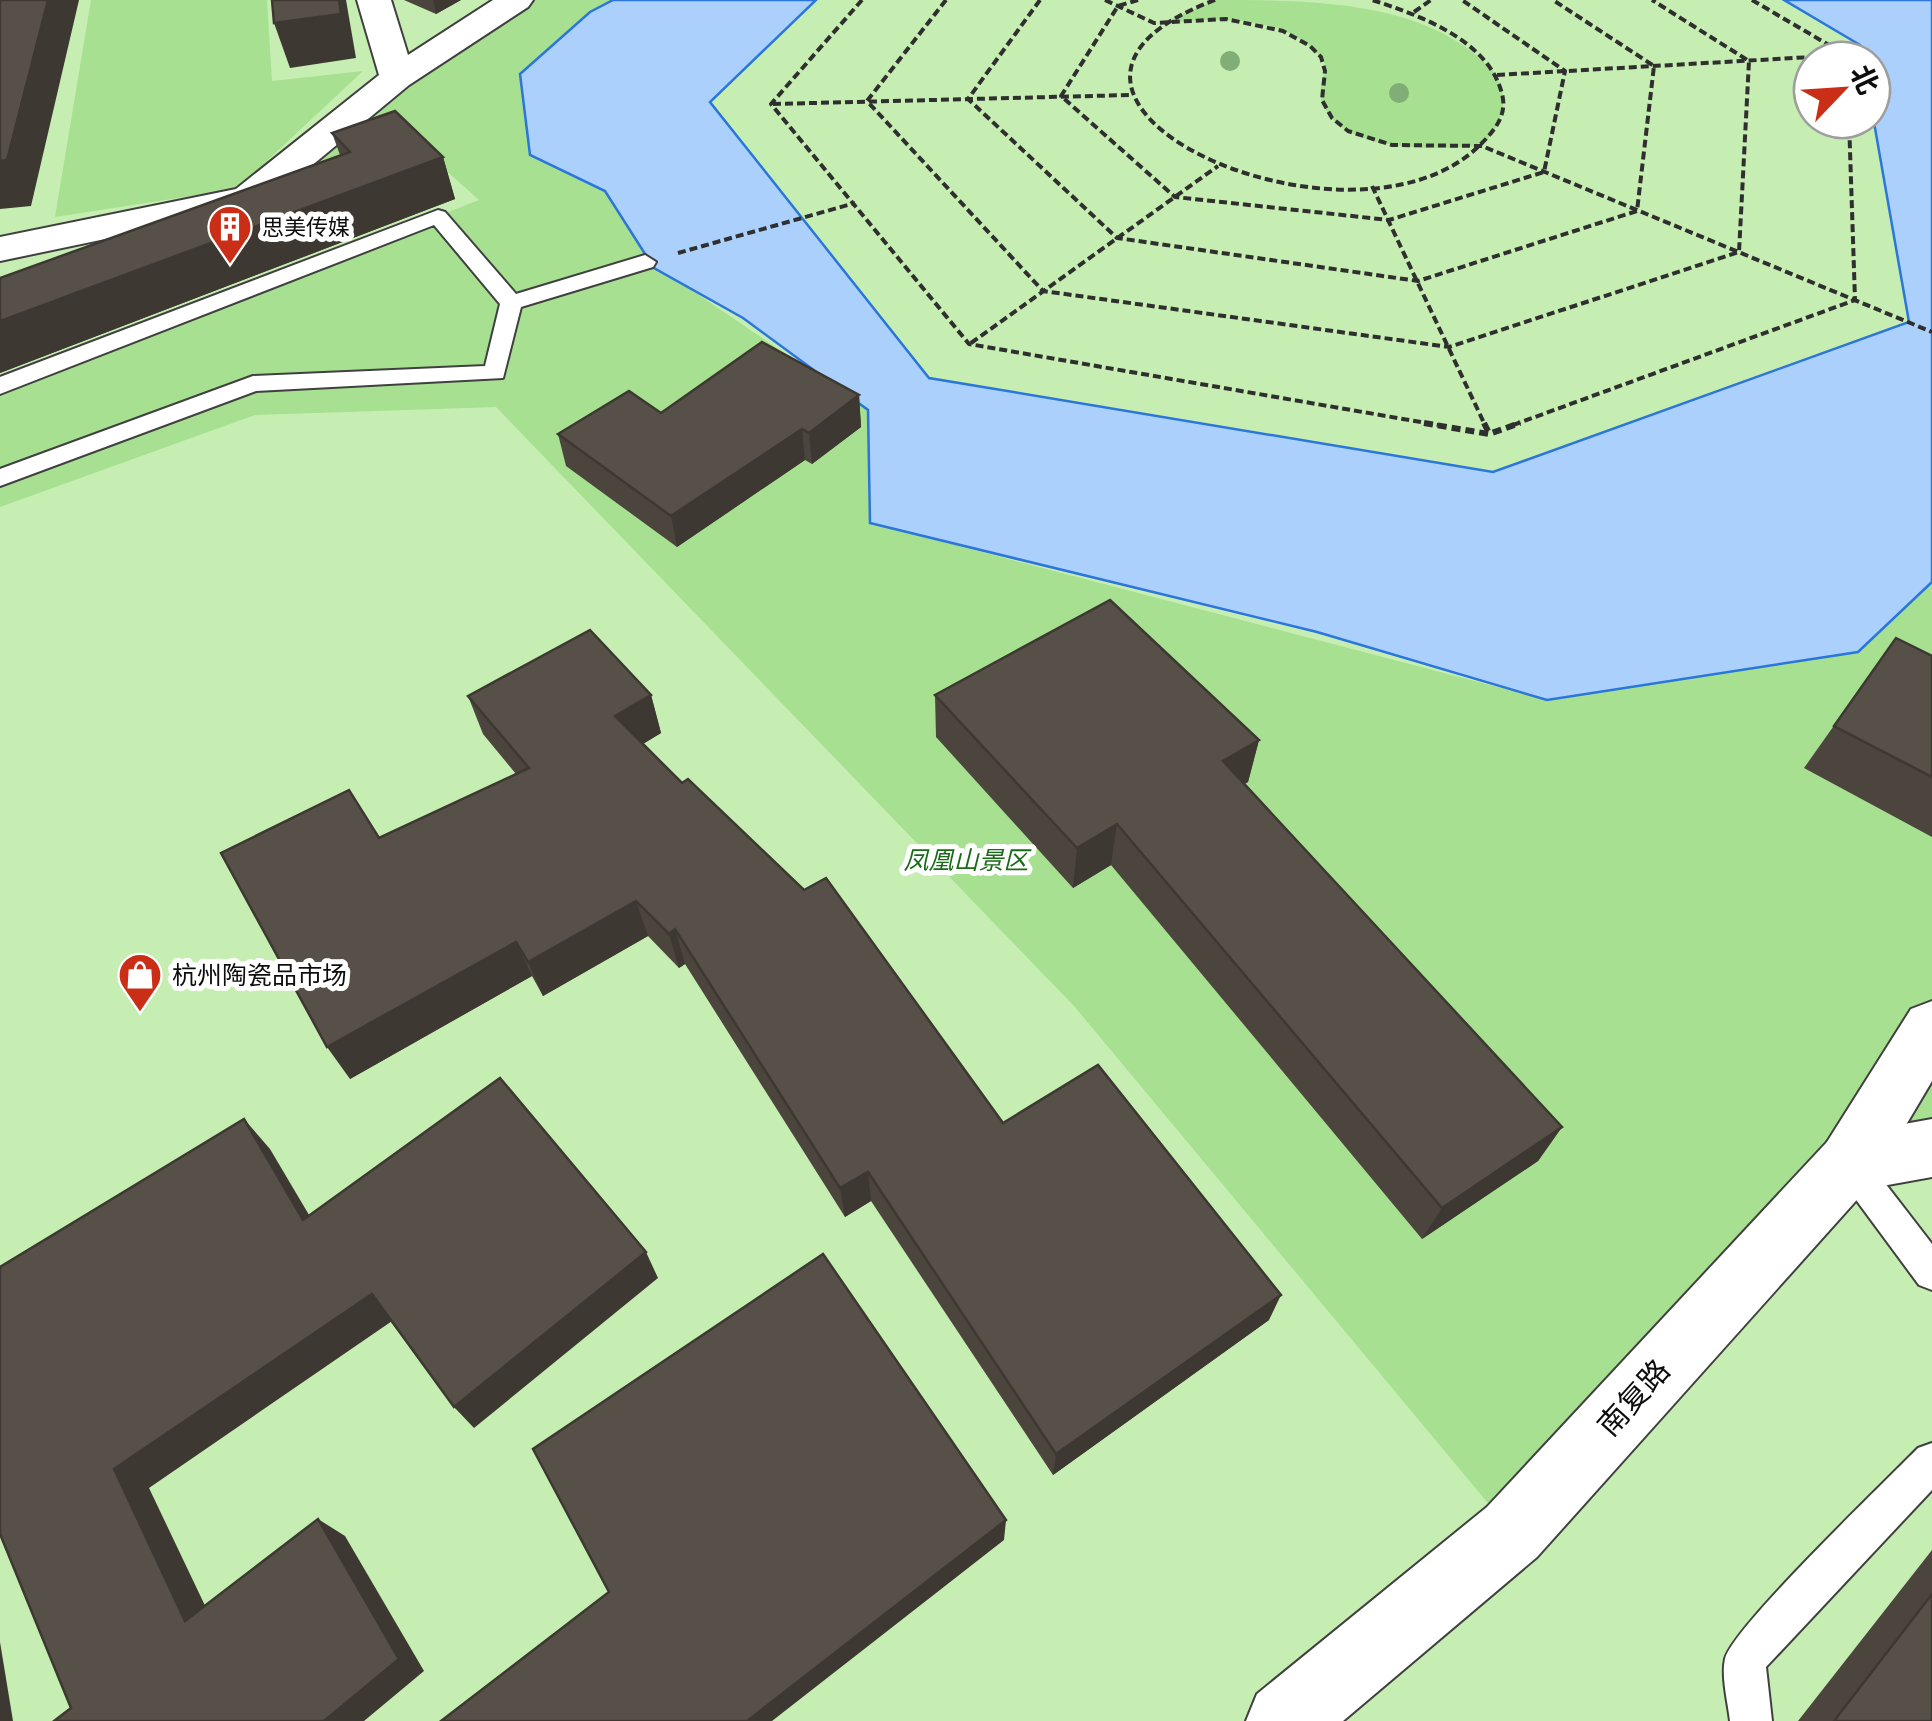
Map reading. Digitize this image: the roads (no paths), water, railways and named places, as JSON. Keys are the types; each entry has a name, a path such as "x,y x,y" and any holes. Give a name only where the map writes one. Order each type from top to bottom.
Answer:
{"street":[{"path":"374,0 398,78"},
{"path":"0,249 248,198 398,78 516,0"},
{"name":"南复路","path":"1284,1721 1512,1532 1849,1162 1932,1027"},
{"path":"1849,1162 1932,1148"}],"lane":[{"path":"0,386 438,216 510,303"},
{"path":"510,303 645,262"},
{"path":"0,478 254,384 495,373 510,303"},
{"path":"1849,1162 1932,1273"},
{"path":"1751,1721 1744,1661 1932,1462"}],"water":[{"path":"613,0 816,0 710,102 929,378 1493,472 1909,322 1877,140 1892,140 1892,40 1852,40 1784,0 1932,0 1932,582 1858,652 1547,700 1317,632 870,523 868,410 743,318 654,268 605,191 530,155 520,74 590,12"}],"place":[{"name":"思美传媒","path":"230,265"},
{"name":"杭州陶瓷品市场","path":"140,1013"}],"park label":[{"name":"凤凰山景区","path":"966,860"}]}
